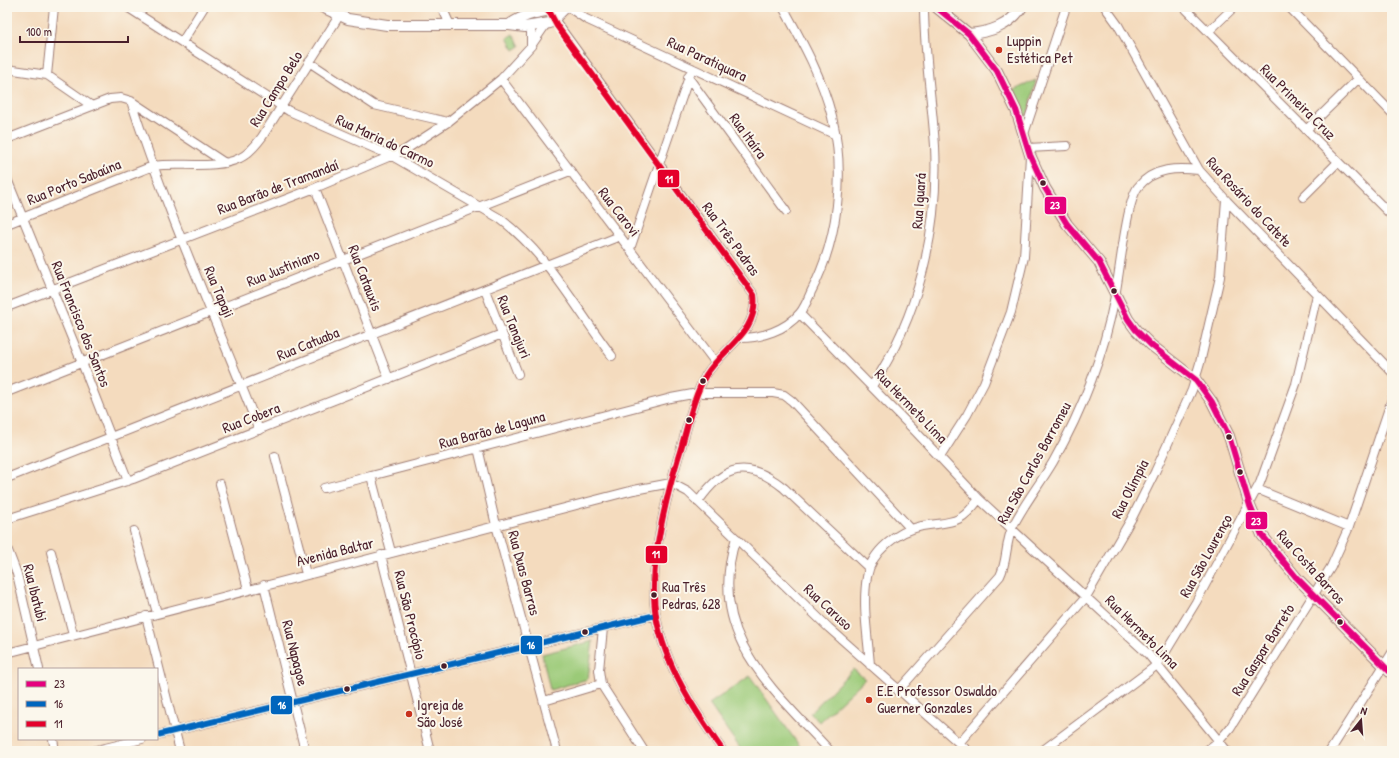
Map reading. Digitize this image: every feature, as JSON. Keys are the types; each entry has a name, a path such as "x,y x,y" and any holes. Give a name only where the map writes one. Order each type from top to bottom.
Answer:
{"main road":[{"path":"322,7 339,16 387,25 531,26 550,23 565,8"},
{"name":"Rua Costa Barros","path":"936,7 969,34 997,71 1016,110 1029,151 1056,208 1067,224 1099,262 1116,294 1121,308 1136,330 1151,345 1196,380 1204,390 1220,417 1231,443 1250,506 1262,535 1273,550 1314,595 1388,670"},
{"path":"969,34 999,28 1012,20 1022,7"},
{"path":"509,25 531,11 565,8"},
{"path":"531,26 546,9"}],"street":[{"path":"47,75 54,7"},
{"name":"Rua Maria do Carmo","path":"127,7 281,107 310,122 392,156 481,206 514,229 547,265 612,356"},
{"path":"182,42 204,7"},
{"path":"442,7 450,25"},
{"path":"740,338 756,337 773,332 800,314 818,278 830,243 838,189 836,135 825,91 817,71 783,7"},
{"name":"Rua Iguará","path":"872,386 889,357 917,293 929,245 933,217 935,185 934,145 924,7"},
{"path":"1024,134 1066,7"},
{"name":"Rua Rosário do Catete","path":"1105,7 1118,25 1200,170 1226,200 1392,372"},
{"name":"Rua Primeira Cruz","path":"1184,7 1392,216"},
{"path":"1209,31 1234,7"},
{"path":"1289,7 1392,113"},
{"name":"Rua Paratiquara","path":"565,8 836,135"},
{"name":"Rua Três Pedras","path":"546,9 550,23 659,164 754,295 754,312 751,321 740,338 715,362 701,385 671,483 659,542 655,585 656,615 675,673 697,713 723,751"},
{"name":"Rua Campo Belo","path":"153,166 225,162 240,158 256,145 339,16"},
{"name":"Rua Barão de Tramandaí","path":"7,307 314,188 392,156 417,144 448,122 501,79 550,23"},
{"path":"531,26 531,46"},
{"path":"310,62 374,105 448,122"},
{"path":"630,249 692,68"},
{"path":"7,69 47,75 92,106"},
{"name":"Rua Itaíra","path":"688,77 786,211"},
{"name":"Rua Carovi","path":"501,79 715,362"},
{"path":"1306,130 1358,79"},
{"path":"7,139 116,98 131,101 225,162"},
{"name":"Rua Tapaji","path":"131,101 153,166 181,239 259,430"},
{"path":"940,457 967,415 984,383 1011,312 1024,257 1029,151 1067,146"},
{"path":"1303,197 1338,162"},
{"name":"Rua Porto Sabaúna","path":"7,224 153,166"},
{"name":"Rua São Carlos Barromeu","path":"898,691 1000,576 1006,563 1012,529 1052,464 1074,422 1096,367 1116,294 1128,216 1138,187 1148,178 1163,170 1178,168 1200,170"},
{"name":"Rua Justiniano","path":"7,392 570,170"},
{"name":"Rua Francisco dos Santos","path":"7,179 128,481"},
{"name":"Rua Catauxis","path":"314,188 389,379"},
{"name":"Rua Olímpia","path":"959,743 1086,597 1143,498 1196,380 1220,276 1226,200"},
{"name":"Rua Catuaba","path":"7,478 620,236"},
{"name":"Rua Tanajuri","path":"484,290 518,374"},
{"name":"Rua São Lourenço","path":"1042,751 1148,673 1157,664 1196,602 1250,506 1257,489 1296,384 1317,295"},
{"name":"Rua Hermeto Lima","path":"800,314 872,386 979,499 1157,664 1227,751"},
{"name":"Rua Cobera","path":"7,519 128,481 502,334"},
{"name":"Rua Barão de Laguna","path":"324,488 626,409 698,394 773,393 784,396 792,401 911,529"},
{"name":"Rua Gaspar Barreto","path":"1206,751 1220,741 1230,728 1331,567 1349,527 1392,399"},
{"name":"Rua Duas Barras","path":"478,448 496,525 530,646 557,751"},
{"path":"275,456 306,574"},
{"path":"698,502 710,485 719,477 733,471 746,469 759,471 771,477 784,488 869,568"},
{"path":"371,476 391,552"},
{"name":"Rua Caruso","path":"671,483 688,492 785,586 898,691 968,751"},
{"name":"Avenida Baltar","path":"7,653 74,634 496,525 634,490 671,483"},
{"path":"220,484 248,589"},
{"path":"1257,489 1349,527"},
{"path":"870,665 866,589 869,568 885,546 901,533 911,529 958,521 965,516 979,499"},
{"path":"134,532 157,613"},
{"path":"736,538 728,566 727,583 732,618 738,637 751,662 830,751"},
{"name":"Rua Ibatubi","path":"7,548 17,574 39,668"},
{"path":"51,552 74,634"},
{"name":"Rua São Procópio","path":"380,555 430,751"},
{"name":"Rua Napagoe","path":"264,585 305,751"},
{"path":"158,736 656,615"},
{"path":"146,616 180,751"},
{"path":"603,628 599,670 601,684 644,751"},
{"path":"1330,751 1388,670 1392,653"},
{"path":"544,701 601,684"},
{"path":"53,740 56,751"},
{"path":"92,751 138,740"}],"green space":[{"path":"513,34 520,46 514,50 507,38"},
{"path":"1036,80 1026,122 1012,91"},
{"path":"593,641 588,679 550,690 542,654"},
{"path":"853,669 865,679 819,722 810,713"},
{"path":"750,676 803,751 742,751 709,704"}],"transit line":[{"name":"11","path":"543,7 549,11 557,26 754,295 754,308 751,320 738,339 713,365 701,384 697,394 663,515 654,578 656,616 666,653 682,687 723,751"},
{"name":"23","path":"936,7 969,34 997,71 1016,110 1030,155 1045,188 1067,224 1099,262 1128,319 1136,330 1151,345 1196,380 1212,402 1229,436 1250,506 1262,535 1296,577 1392,674"},
{"name":"16","path":"158,735 656,615"}],"place":[{"name":"Luppin Estética Pet","path":"999,50"},
{"name":"Rua Três Pedras, 628","path":"654,595"},
{"name":"E.E Professor Oswaldo Guerner Gonzales","path":"869,700"},
{"name":"Igreja de São José","path":"409,714"}]}
